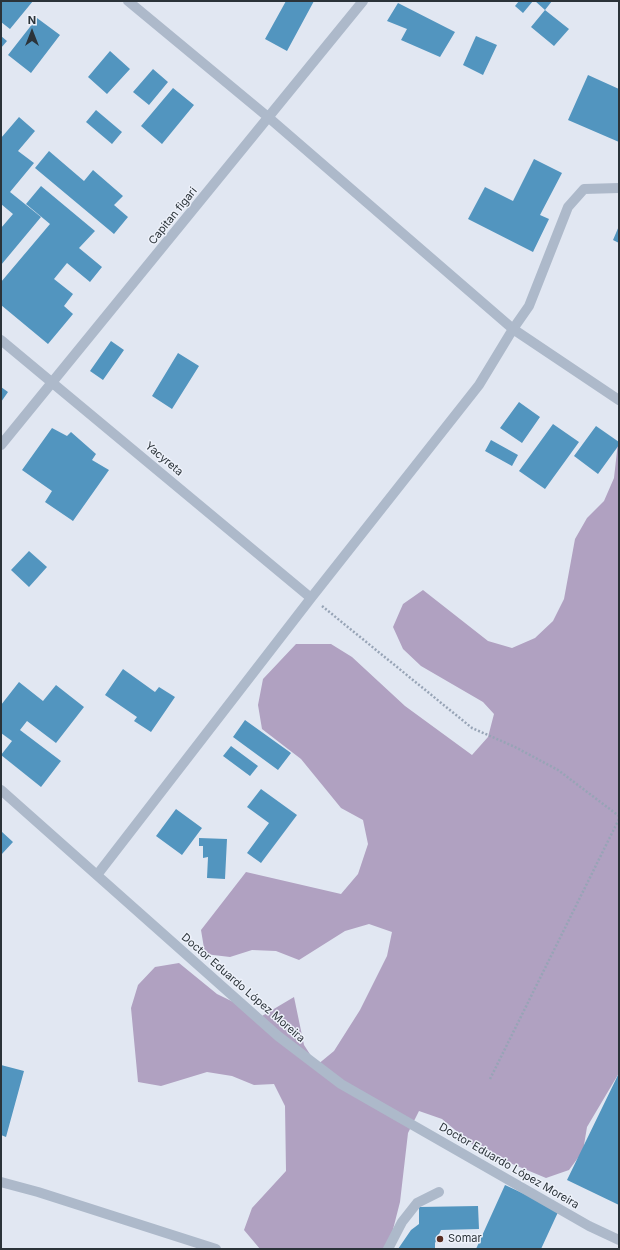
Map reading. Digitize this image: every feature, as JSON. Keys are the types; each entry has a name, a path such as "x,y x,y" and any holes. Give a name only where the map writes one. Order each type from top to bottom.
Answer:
{"street":[{"path":"128,1 268,117 513,329 619,400"},
{"name":"Capitan figari","path":"1,445 363,1"},
{"path":"97,874 479,385 513,329 529,306 568,207 584,189 619,188"},
{"name":"Yacyreta","path":"1,340 312,598"},
{"name":"Doctor Eduardo López Moreira","path":"1,790 278,1036 341,1084 589,1226 619,1240"},
{"path":"1,1182 38,1192 216,1249"},
{"path":"388,1249 402,1222 417,1203 439,1192"}],"path":[{"path":"312,598 472,728 515,747 558,770 619,816"},
{"path":"490,1079 619,819"}],"shaded area":[{"path":"619,433 619,1073 587,1127 583,1151 569,1170 546,1178 479,1150 442,1119 419,1111 408,1133 400,1202 388,1249 260,1249 244,1230 252,1208 286,1171 285,1106 274,1084 254,1085 232,1076 207,1072 161,1086 138,1082 131,1008 138,985 155,967 179,963 217,994 262,1016 294,997 304,1045 317,1065 334,1051 360,1010 387,956 392,932 369,924 345,931 299,960 276,951 252,950 230,957 205,954 201,930 246,872 341,894 358,874 368,844 363,820 341,808 301,759 262,729 258,705 263,679 296,644 331,644 352,657 405,706 472,755 488,737 494,714 483,702 421,666 403,649 393,627 403,604 423,590 488,641 512,648 535,638 553,621 564,599 575,539 587,518 604,501 614,478"}],"building":[{"path":"1,1 33,1 10,29 1,22"},
{"path":"286,1 314,1 287,51 265,39"},
{"path":"519,1 533,1 523,13 515,6"},
{"path":"535,1 552,1 545,10"},
{"path":"398,3 455,32 440,57 401,40 407,29 387,21"},
{"path":"545,10 569,29 554,46 531,27"},
{"path":"37,18 60,35 31,73 8,55"},
{"path":"1,36 7,41 1,48"},
{"path":"476,36 497,45 483,75 463,65"},
{"path":"110,51 130,69 107,94 88,77"},
{"path":"153,69 168,82 149,105 133,92"},
{"path":"588,75 619,89 619,142 568,120"},
{"path":"173,88 194,105 162,144 141,126"},
{"path":"96,110 122,132 112,144 86,122"},
{"path":"19,117 35,131 18,151 34,163 10,192 41,217 1,265 1,228 13,214 1,204 1,138"},
{"path":"49,151 84,181 93,170 123,196 114,205 128,217 114,234 35,168"},
{"path":"534,159 562,173 540,215 549,219 533,252 468,219 485,187 513,201"},
{"path":"41,186 95,231 79,248 102,267 90,282 67,263 54,279 73,294 64,306 73,314 48,344 1,305 1,282 50,224 26,204"},
{"path":"619,226 619,243 613,240"},
{"path":"111,341 124,350 103,380 90,371"},
{"path":"178,353 199,366 172,409 152,396"},
{"path":"1,387 8,392 1,402"},
{"path":"519,402 540,417 522,443 500,428"},
{"path":"553,424 579,442 545,489 519,471"},
{"path":"596,426 619,442 619,445 598,474 574,456"},
{"path":"52,428 67,436 71,432 96,454 92,460 109,470 73,521 45,502 52,491 22,470"},
{"path":"491,440 518,455 512,466 485,451"},
{"path":"29,551 47,567 29,587 11,570"},
{"path":"123,669 155,692 159,687 175,697 151,732 134,721 137,717 105,695"},
{"path":"19,682 43,701 56,685 84,707 56,743 27,721 20,730 61,761 41,787 1,755 12,741 1,733 1,705"},
{"path":"245,720 291,753 278,770 233,737"},
{"path":"231,746 258,766 250,776 223,756"},
{"path":"261,789 297,815 261,863 247,853 269,823 247,807"},
{"path":"176,809 202,828 182,855 156,836"},
{"path":"1,831 13,842 1,855"},
{"path":"199,838 227,839 225,879 207,878 208,857 203,858 203,846 199,846"},
{"path":"1,1065 24,1071 6,1137 1,1135"},
{"path":"619,1073 619,1205 567,1180"},
{"path":"505,1185 559,1210 541,1249 476,1249"},
{"path":"478,1206 479,1229 441,1230 435,1243 435,1249 398,1249 411,1230 419,1224 419,1207"}],"place":[{"name":"Somar","path":"440,1239"}]}
